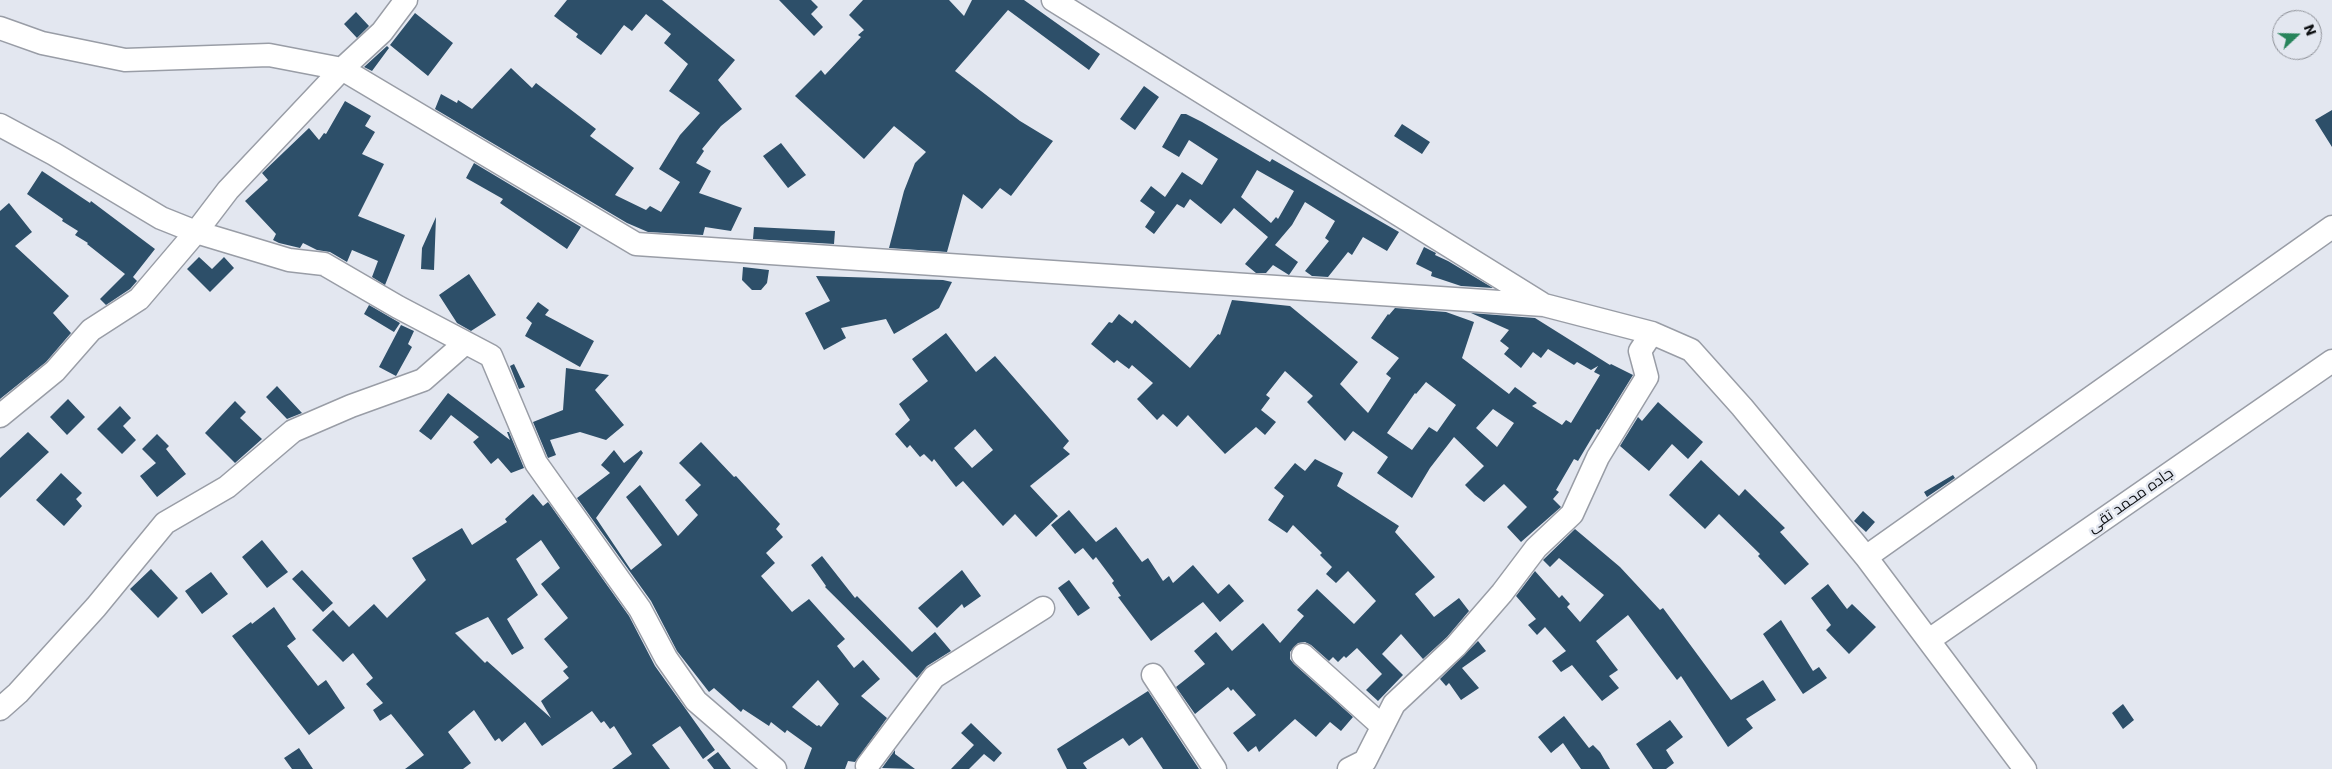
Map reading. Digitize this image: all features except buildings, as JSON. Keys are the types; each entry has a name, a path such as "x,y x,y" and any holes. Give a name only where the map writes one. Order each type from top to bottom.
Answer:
{"street":[{"path":"0,416 55,371 91,330 139,298 196,232 228,190 342,69 382,32 406,0"},
{"path":"1053,0 1544,305"},
{"path":"0,28 42,43 125,60 269,55 342,69 636,244 1544,305 1652,333 1691,350 1742,407 1866,557 2026,769"},
{"path":"0,125 54,154 161,218 196,232 289,260 324,264 464,344 491,356 536,463 640,609 666,658 696,701 775,769"},
{"path":"1866,557 2332,226"},
{"path":"1349,769 1366,761 1394,704 1456,646 1502,593 1536,548 1572,514 1598,457 1647,377 1640,351 1652,333"},
{"path":"0,709 18,693 96,607 165,523 227,487 293,431 351,406 423,380 464,344"},
{"name":"جاده محمد تقی","path":"1929,640 2332,361"},
{"path":"866,768 934,677 1043,608"},
{"path":"1303,655 1382,726"},
{"path":"1153,675 1215,769"}]}
